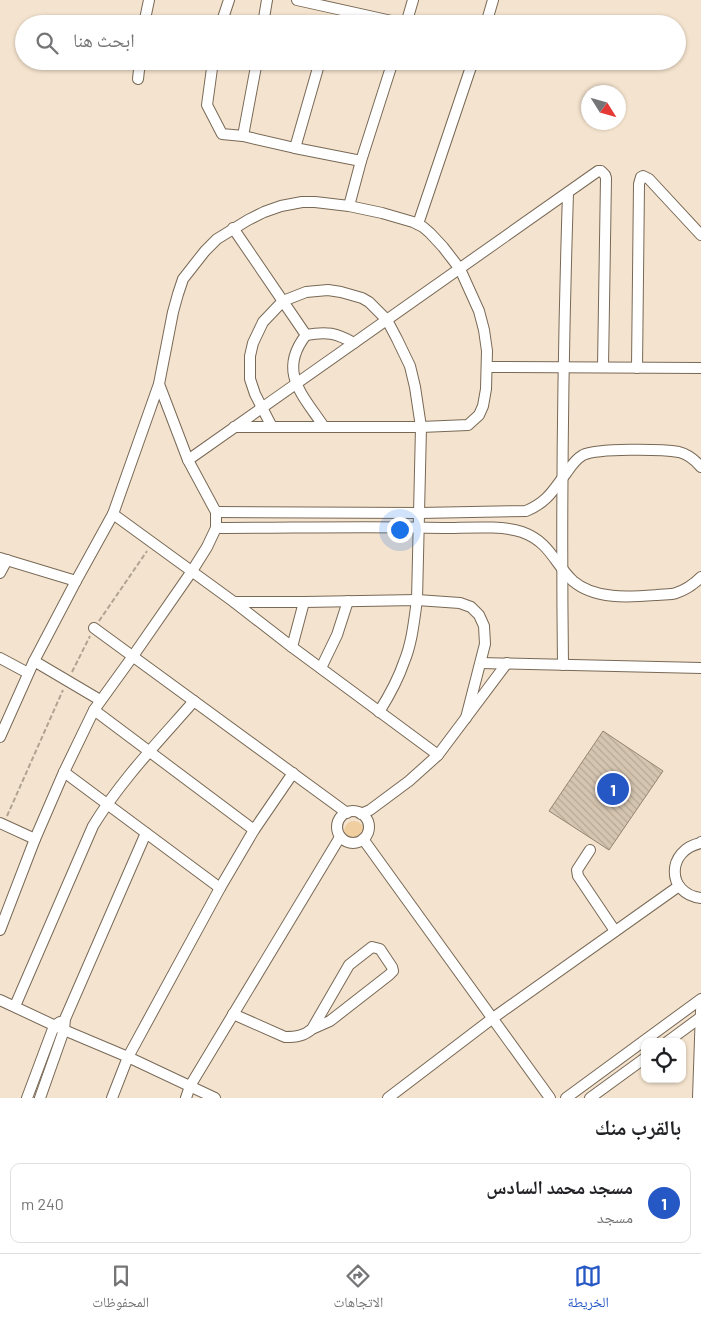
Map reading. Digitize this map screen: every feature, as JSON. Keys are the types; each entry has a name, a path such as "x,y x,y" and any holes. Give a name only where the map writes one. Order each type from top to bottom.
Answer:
{"street":[{"path":"146,15 149,0"},
{"path":"224,15 230,0"},
{"path":"264,15 267,0"},
{"path":"297,0 338,4 375,15"},
{"path":"408,15 413,0"},
{"path":"489,15 493,0"},
{"path":"138,79 139,70"},
{"path":"212,70 207,105 222,134 243,136 361,160"},
{"path":"243,136 254,70"},
{"path":"295,148 317,70"},
{"path":"349,206 361,160 390,70"},
{"path":"418,224 470,70"},
{"path":"188,460 598,172 606,175 603,368"},
{"path":"637,368 639,184 641,178 643,176 649,179 701,234"},
{"path":"563,665 561,568 563,367 568,193"},
{"path":"0,737 34,661 113,514 158,384 173,312 183,279 205,251 217,238 232,228 264,212 302,202 349,206 382,213 418,224 430,232 460,269 479,311 485,337 487,367 483,406 475,421 468,425 421,427 234,427"},
{"path":"232,228 306,335"},
{"path":"272,427 254,394 250,379 251,350 263,322 283,301 295,295 316,291 341,292 369,302 386,320 410,366 421,427 417,600 405,661 390,694 379,712"},
{"path":"324,427 296,384 292,368 293,361 299,345 306,335 326,332 354,343"},
{"path":"487,367 701,368"},
{"path":"0,930 35,839 94,710 192,571 216,528 216,512 188,460 158,384"},
{"path":"216,512 419,513 526,510 538,506 548,498 575,462 584,455 609,450 680,452 701,467"},
{"path":"113,514 438,755"},
{"path":"216,528 419,527 507,529 531,536 547,547 561,568 574,582 587,590 609,595 632,597 674,593 684,590 701,577"},
{"path":"0,573 3,559 76,581"},
{"path":"234,602 417,600 460,603 471,608 479,615 484,626 485,644 466,718"},
{"path":"292,648 304,602"},
{"path":"322,668 337,635 348,602"},
{"path":"94,628 346,812"},
{"path":"0,658 28,673"},
{"path":"34,661 100,700"},
{"path":"481,663 701,668"},
{"path":"361,814 370,810 409,781 438,755 507,663"},
{"path":"15,1006 94,826 107,804 194,701"},
{"path":"94,710 254,830"},
{"path":"64,772 220,888"},
{"path":"112,1098 128,1057 220,888 254,830 293,773"},
{"path":"354,811 361,814 368,823 367,835 354,843 349,843 340,837 337,823 346,812 354,811"},
{"path":"0,824 35,839"},
{"path":"27,1098 31,1085 65,1019 146,833"},
{"path":"186,1098 190,1086 340,837"},
{"path":"363,839 550,1098"},
{"path":"701,842 686,849 680,855 676,862 675,870 679,886 686,893 701,898"},
{"path":"590,850 577,870 578,876 615,931"},
{"path":"388,1098 493,1018 679,886"},
{"path":"233,1014 285,1036 301,1036 306,1034 312,1029 330,1021 390,975 393,971 392,967 380,950 372,947 349,965 312,1029"},
{"path":"566,1098 701,999"},
{"path":"0,1000 215,1098"},
{"path":"698,1098 701,1010"},
{"path":"672,1038 701,1017"},
{"path":"31,1085 41,1094 59,1028"},
{"path":"590,1098 641,1061"}],"green space":[{"path":"354,821 361,824 364,831 361,838 354,841 347,838 344,831 347,824"}],"building":[{"path":"603,731 663,771 609,850 549,811"}],"place":[{"name":"مسجد محمد السادس","path":"613,789"}]}
